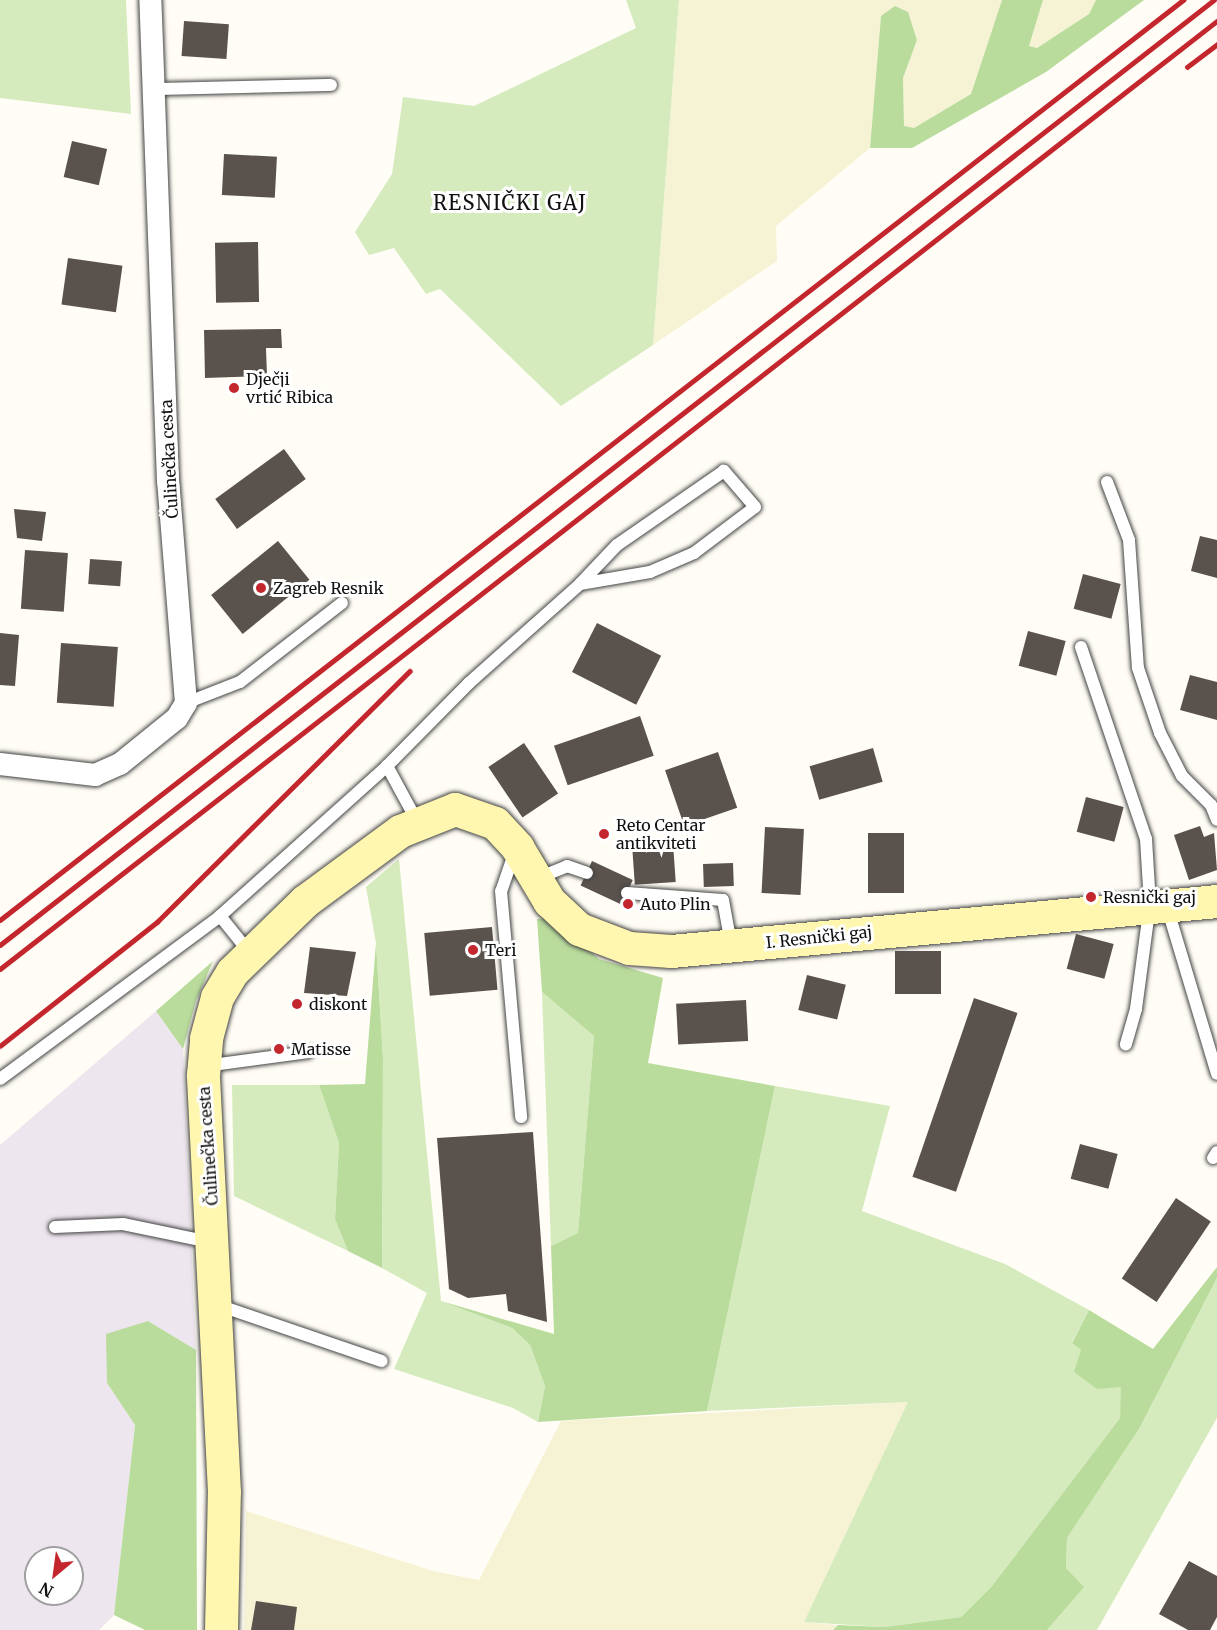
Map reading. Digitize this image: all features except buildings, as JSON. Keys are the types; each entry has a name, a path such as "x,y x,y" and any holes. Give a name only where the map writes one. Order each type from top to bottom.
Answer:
{"street":[{"name":"Čulinečka cesta","path":"150,0 168,481 186,703"},
{"path":"0,764 94,775 120,764 177,718 186,703"},
{"name":"Čulinečka cesta","path":"221,1630 224,1492 218,1305 204,1066 217,998 249,952 304,901 417,821 455,809 478,814"},
{"name":"I. Resnički gaj","path":"478,814 517,847 535,880 563,916 599,940 671,951 1158,903 1217,901"}],"lane":[{"path":"154,89 331,85"},
{"path":"0,1079 220,916 387,766 469,683 580,584 617,545 724,471 755,507 694,553 661,568 580,584"},
{"path":"1107,482 1129,540 1138,668 1160,733 1182,776 1211,805 1217,820"},
{"path":"186,703 240,682 342,603"},
{"path":"1081,646 1146,838 1158,903 1217,1074"},
{"path":"387,766 417,821"},
{"path":"517,847 501,891 521,1117"},
{"path":"535,880 567,866 587,873"},
{"path":"627,893 723,900 731,945"},
{"path":"1126,1046 1158,903"},
{"path":"220,916 249,952"},
{"path":"204,1066 308,1052"},
{"path":"55,1227 123,1224 215,1243"},
{"path":"218,1305 382,1361"}],"shaded area":[{"path":"679,0 1002,0 971,94 914,128 904,127 903,78 917,40 908,12 881,16 870,148 776,226 777,261 653,345"},
{"path":"1043,0 1096,0 1089,14 1037,48 1029,46"},
{"path":"156,1011 183,1049 196,1350 148,1321 107,1383 135,1425 114,1615 99,1630 0,1630 0,1145"},
{"path":"909,1402 804,1622 838,1625 833,1630 244,1630 246,1511 433,1571 479,1580 561,1421"}],"green space":[{"path":"0,0 126,0 131,114 0,98"},
{"path":"626,0 679,0 653,345 561,406 440,289 426,294 394,248 369,255 355,232 392,174 403,97 474,106 636,28"},
{"path":"1002,0 1043,0 1029,46 1037,48 1089,14 1096,0 1144,0 1046,72 912,148 870,148 881,16 895,6 908,12 917,40 903,78 904,126 914,128 971,94"},
{"path":"399,859 441,1301 512,1328 530,1345 545,1386 538,1422 513,1408 394,1369 427,1293 382,1268 383,1059 376,943 366,887"},
{"path":"550,918 599,959 663,978 648,1063 775,1086 707,1411 538,1422 545,1386 530,1345 512,1328 441,1301 554,1334 551,1246 578,1233 594,1036 542,992 537,919"},
{"path":"376,943 383,1059 382,1268 348,1251 335,1219 339,1143 319,1085 365,1084"},
{"path":"213,961 196,1001 183,1049 156,1011"},
{"path":"542,992 594,1036 578,1233 551,1246"},
{"path":"232,1085 319,1085 339,1143 335,1219 348,1251 234,1196"},
{"path":"775,1086 890,1106 862,1211 1005,1264 1089,1310 1072,1342 1122,1387 1120,1418 992,1586 961,1617 884,1627 804,1622 908,1402 707,1411"},
{"path":"1217,1267 1217,1278 1139,1429 1067,1538 1066,1568 1084,1587 1047,1630 833,1630 838,1625 884,1627 961,1617 992,1586 1120,1418 1121,1387 1097,1389 1074,1372 1081,1350 1072,1343 1089,1310 1153,1349"},
{"path":"1217,1278 1217,1418 1097,1630 1047,1630 1083,1587 1066,1568 1067,1538 1139,1429"},
{"path":"148,1321 196,1350 197,1630 145,1630 114,1615 135,1425 107,1383 106,1334"}],"railway":[{"path":"0,920 1183,0"},
{"path":"0,945 1214,0"},
{"path":"0,969 1217,21"},
{"path":"1187,67 1217,44"},
{"path":"0,1046 157,922 410,671"}],"place":[{"name":"Dječji vrtić Ribica","path":"234,388"},
{"name":"Zagreb Resnik","path":"261,588"},
{"name":"Reto Centar antikviteti","path":"604,834"},
{"name":"Resnički gaj","path":"1091,897"},
{"name":"Auto Plin","path":"628,904"},
{"name":"Teri","path":"473,950"},
{"name":"diskont","path":"297,1004"},
{"name":"Matisse","path":"279,1049"}],"district":[{"name":"RESNIČKI GAJ","path":"510,202"}]}
